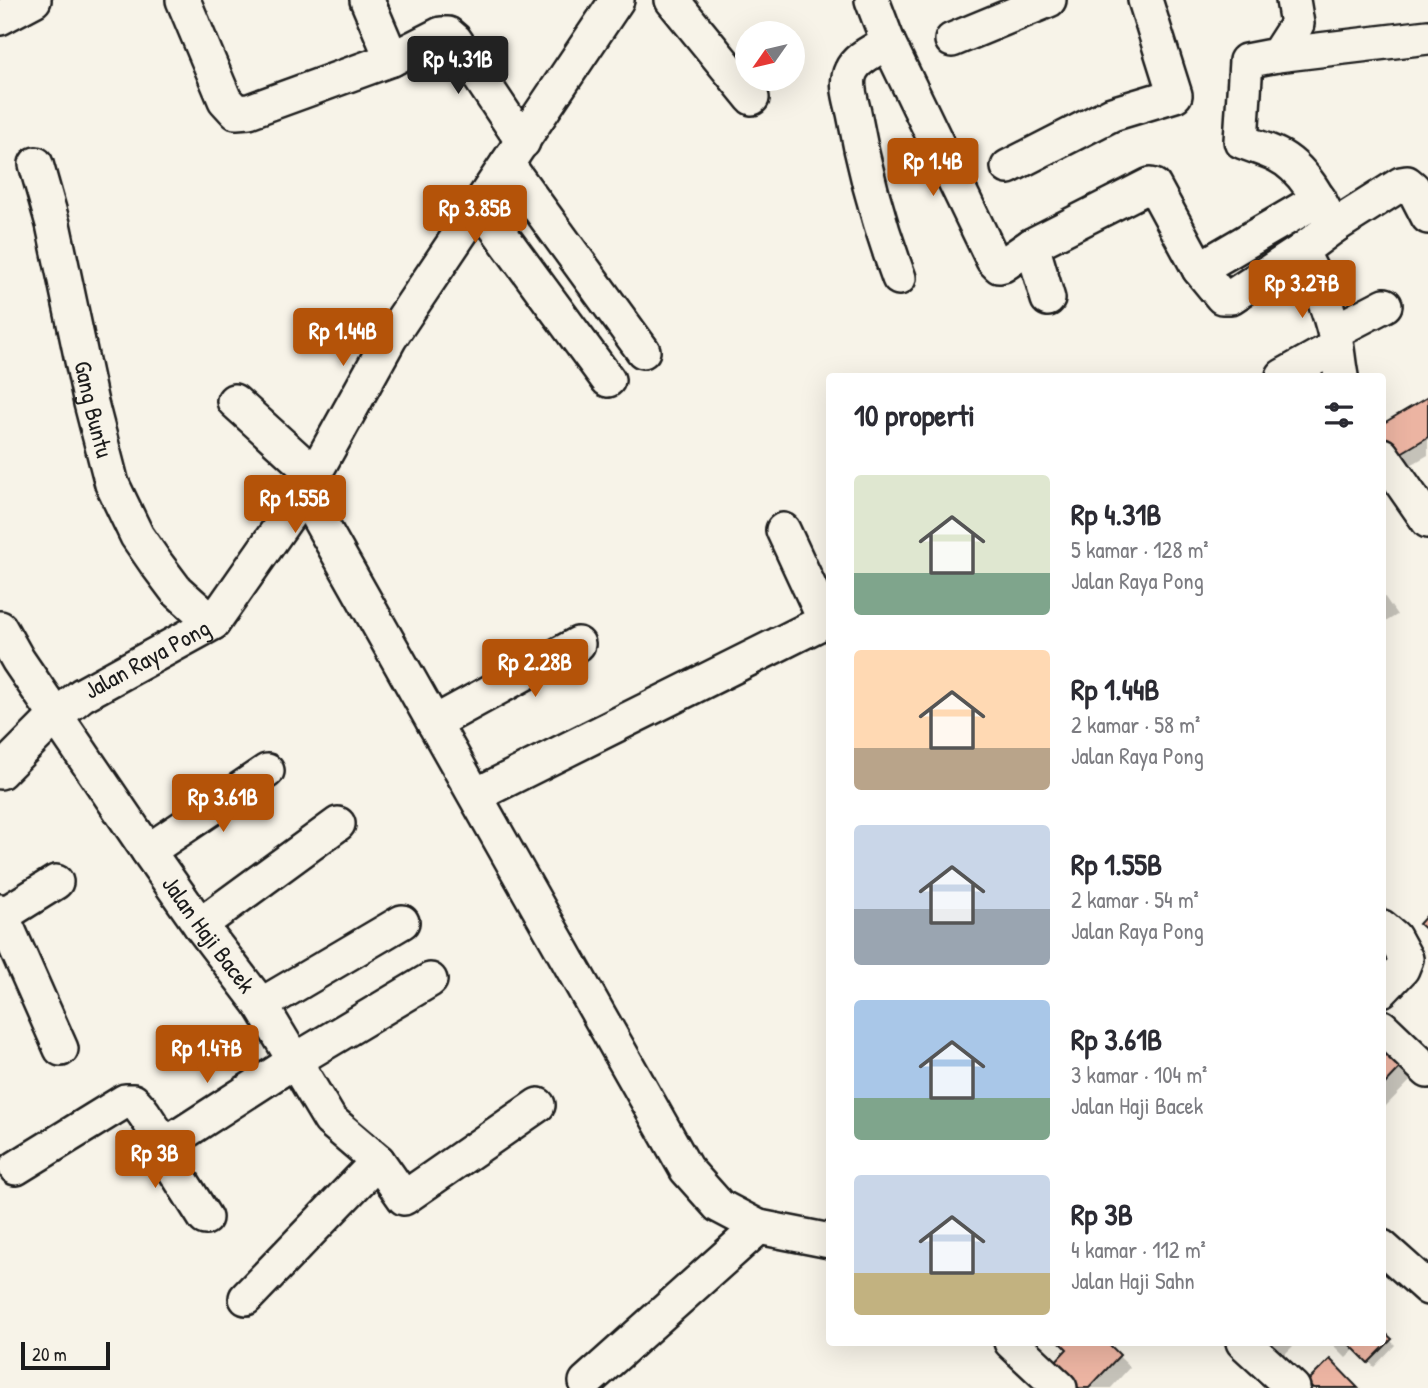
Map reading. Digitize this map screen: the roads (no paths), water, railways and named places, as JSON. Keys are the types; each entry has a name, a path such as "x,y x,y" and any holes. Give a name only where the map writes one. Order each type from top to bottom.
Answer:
{"street":[{"path":"0,18 34,0"},
{"path":"183,0 225,100 236,112 249,111 392,59 441,34 448,34 455,40 515,153 643,351"},
{"path":"367,0 392,59"},
{"name":"Jalan Raya Pong","path":"0,772 57,715 82,695 213,623 309,484 390,338 617,0"},
{"path":"672,0 752,98"},
{"path":"872,0 888,43 993,261 999,265 1032,245 1154,186 1157,187 1199,269 1222,297 1231,297 1301,251 1326,213"},
{"path":"952,40 1049,0"},
{"path":"1008,167 1112,114 1175,95 1144,0"},
{"path":"1277,55 1297,24 1293,0"},
{"path":"1326,213 1301,174 1279,156 1241,141 1245,61 1428,37"},
{"path":"888,43 857,61 850,72 848,85 879,223 899,278"},
{"name":"Gang Buntu","path":"36,164 53,225 91,403 112,484 130,524 155,562 176,590 213,623"},
{"path":"1199,269 1326,213 1401,184 1408,183 1413,188 1428,216"},
{"path":"481,206 608,380"},
{"path":"1032,245 1048,299"},
{"path":"1301,251 1321,290 1337,351"},
{"path":"1289,373 1337,351 1385,305"},
{"path":"234,401 309,484 435,723 686,1170 719,1206 759,1227 826,1240"},
{"path":"1386,461 1428,521"},
{"path":"476,796 817,625 821,621 821,612 783,530"},
{"name":"Jalan Haji Bacek","path":"0,628 18,660 148,851 200,925 261,1004 330,1120 378,1161 404,1198 538,1105"},
{"path":"435,723 578,643"},
{"path":"148,851 267,771"},
{"path":"200,925 338,824"},
{"path":"56,882 1,913 61,1049"},
{"path":"261,1004 402,922"},
{"path":"1386,930 1394,937 1406,959 1392,979"},
{"path":"16,1168 125,1101 133,1101 139,1105 159,1137 166,1141 174,1139 296,1060 430,980"},
{"path":"1386,1031 1428,1071"},
{"path":"166,1141 167,1158 205,1218"},
{"path":"246,1298 378,1161"},
{"path":"586,1382 759,1227"},
{"path":"1386,1250 1428,1287"},
{"path":"1021,1346 1060,1388"},
{"path":"1247,1346 1293,1388"}]}
